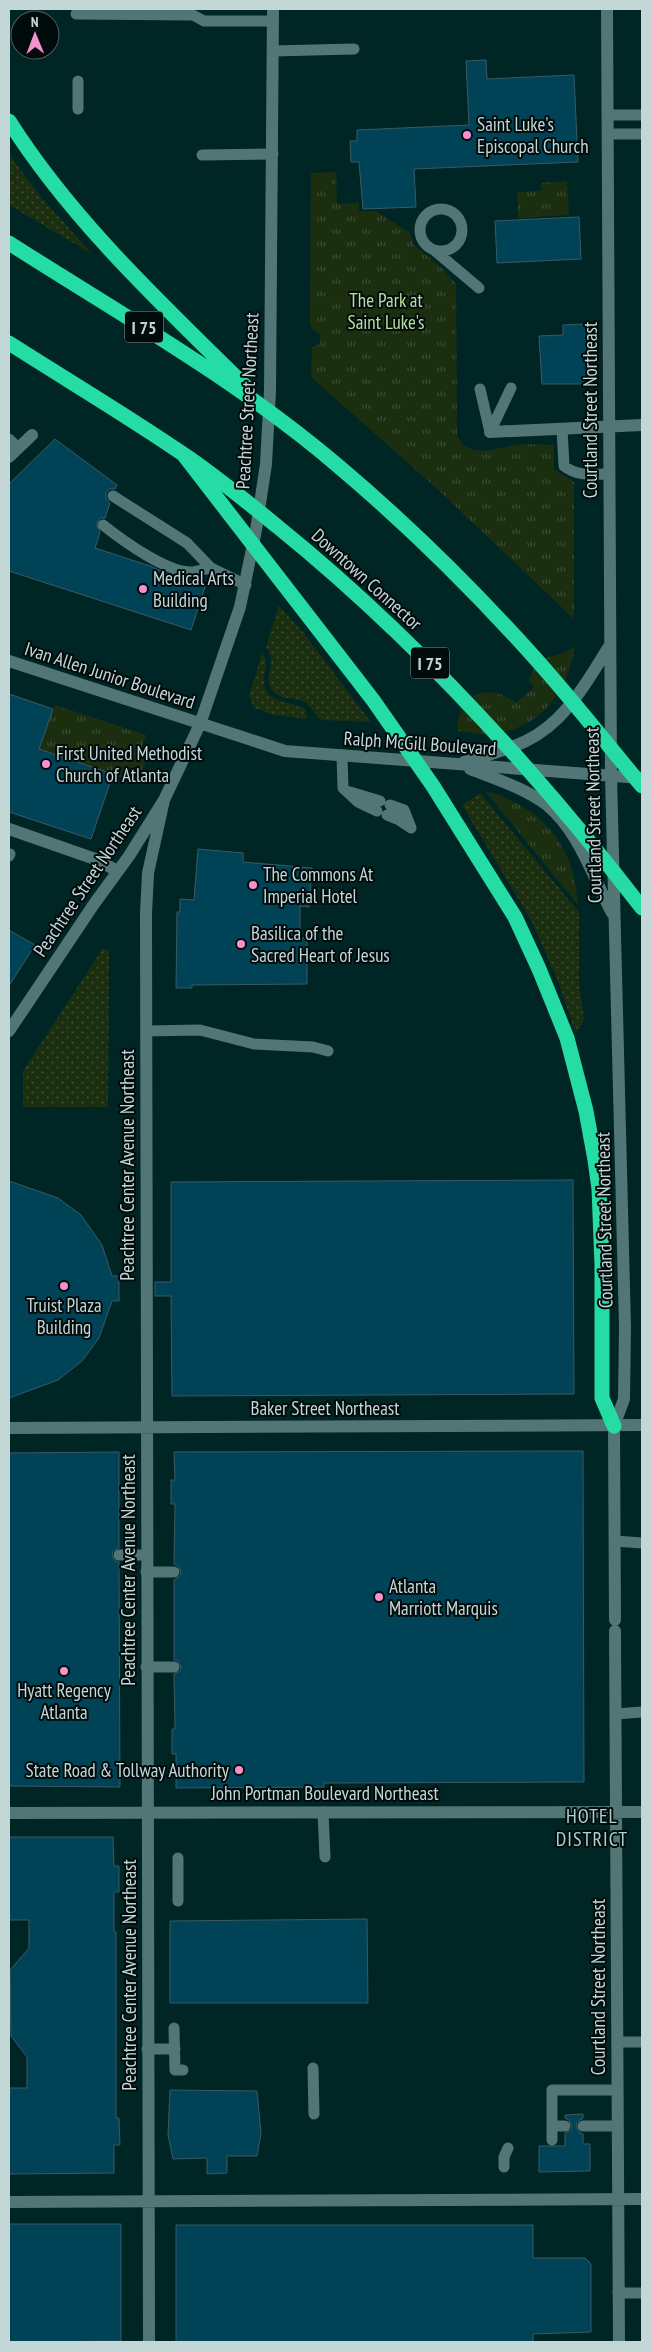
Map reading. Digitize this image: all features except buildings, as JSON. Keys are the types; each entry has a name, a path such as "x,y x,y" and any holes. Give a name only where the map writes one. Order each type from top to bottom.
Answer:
{"highway":[{"path":"9,121 34,162 62,195 166,308 275,416"},
{"name":"I 75","path":"9,243 153,332 275,416 337,465 439,558 534,657 642,786"},
{"name":"Downtown Connector","path":"9,343 183,454 301,546 414,648 460,694 538,779 589,839 642,908"},
{"path":"183,454 373,700 433,786 515,917 539,969 567,1038 586,1111 595,1160 599,1189 602,1265 602,1398 614,1426"}],"main road":[{"name":"Courtland Street Northeast","path":"607,9 611,776 613,915 625,1327 624,1399 614,1426 618,2342"},
{"name":"Peachtree Street Northeast","path":"9,1031 164,800 200,724 246,584 266,464 273,15"},
{"path":"490,432 642,425"},
{"path":"12,448 32,435"},
{"path":"458,764 526,741 542,732 568,708 610,645"},
{"name":"Ivan Allen Junior Boulevard","path":"9,661 200,724"},
{"name":"Ralph McGill Boulevard","path":"200,724 285,751 642,778"},
{"path":"458,764 517,788 545,804 557,814 577,844 613,915"},
{"name":"Peachtree Center Avenue Northeast","path":"149,2342 146,1031 148,873 164,800"},
{"path":"9,830 98,860 117,871"},
{"name":"Baker Street Northeast","path":"9,1428 642,1426"},
{"name":"John Portman Boulevard Northeast","path":"9,1813 642,1812"},
{"path":"9,2202 642,2199"}],"lane":[{"path":"204,9 204,21"},
{"path":"76,14 193,16 204,21 273,15"},
{"path":"273,52 354,49"},
{"path":"78,81 78,110"},
{"path":"608,115 642,115"},
{"path":"608,134 642,134"},
{"path":"202,155 272,154"},
{"path":"450,262 455,246 461,236 462,226 457,216 448,210 437,209 427,214 421,222 420,234 425,244 450,262 479,288"},
{"path":"434,250 445,250 455,246"},
{"path":"490,432 512,388"},
{"path":"480,390 490,432"},
{"path":"562,429 564,466 572,473 580,475 609,474"},
{"path":"113,496 187,543 211,568 246,584"},
{"path":"103,525 136,549 160,562 190,572 211,568"},
{"path":"342,756 342,784 358,802 383,808"},
{"path":"146,1031 200,1030 254,1044 313,1047 328,1051"},
{"path":"614,1541 642,1543"},
{"path":"119,1555 146,1555"},
{"path":"146,1572 174,1572"},
{"path":"146,1667 174,1667"},
{"path":"616,1714 642,1712"},
{"path":"323,1812 324,1857"},
{"path":"178,1858 178,1901"},
{"path":"174,2028 175,2070 183,2070"},
{"path":"617,2042 642,2042"},
{"path":"147,2049 175,2049"},
{"path":"313,2068 314,2114"},
{"path":"552,2140 552,2090 617,2090"},
{"path":"552,2126 565,2126"},
{"path":"583,2126 617,2126"},
{"path":"504,2167 504,2157 508,2148"},
{"path":"618,2293 642,2293"}],"green space":[{"path":"9,154 41,197 92,254 9,205"},
{"name":"The Park at Saint Luke's","path":"336,172 337,204 359,203 359,211 376,211 410,233 414,245 442,268 456,284 457,436 462,443 474,450 480,451 515,445 554,445 554,469 574,482 574,619 434,486 311,377 312,347 320,344 320,334 312,329 310,321 311,173"},
{"path":"567,181 569,215 518,218 517,192 541,191 541,183"},
{"path":"279,606 303,632 371,722 321,720 311,707 302,701 277,695 274,692 269,683 271,657 266,647"},
{"path":"575,646 571,663 558,694 536,717 522,726 506,731 488,734 457,731 459,718 468,700 485,692 505,696 516,703 534,687 529,681 538,664 549,657 562,654"},
{"path":"262,653 266,660 264,680 268,694 273,698 306,709 307,719 274,715 254,708 249,696"},
{"path":"55,705 146,735 142,748 152,751 135,782 39,749"},
{"path":"485,791 523,807 539,818 552,832 570,864 578,905"},
{"path":"480,793 579,912 579,983 584,1019 576,1034 559,984 532,922 462,805"},
{"path":"103,948 109,951 108,1107 23,1107 23,1071"}],"place":[{"name":"Saint Luke's Episcopal Church","path":"467,135"},
{"name":"Medical Arts Building","path":"143,589"},
{"name":"First United Methodist Church of Atlanta","path":"46,764"},
{"name":"The Commons At Imperial Hotel","path":"253,885"},
{"name":"Basilica of the Sacred Heart of Jesus","path":"241,944"},
{"name":"Truist Plaza Building","path":"64,1286"},
{"name":"Atlanta Marriott Marquis","path":"379,1597"},
{"name":"Hyatt Regency Atlanta","path":"64,1671"},
{"name":"State Road & Tollway Authority","path":"239,1770"}],"district":[{"name":"HOTEL DISTRICT","path":"592,1828"}]}
